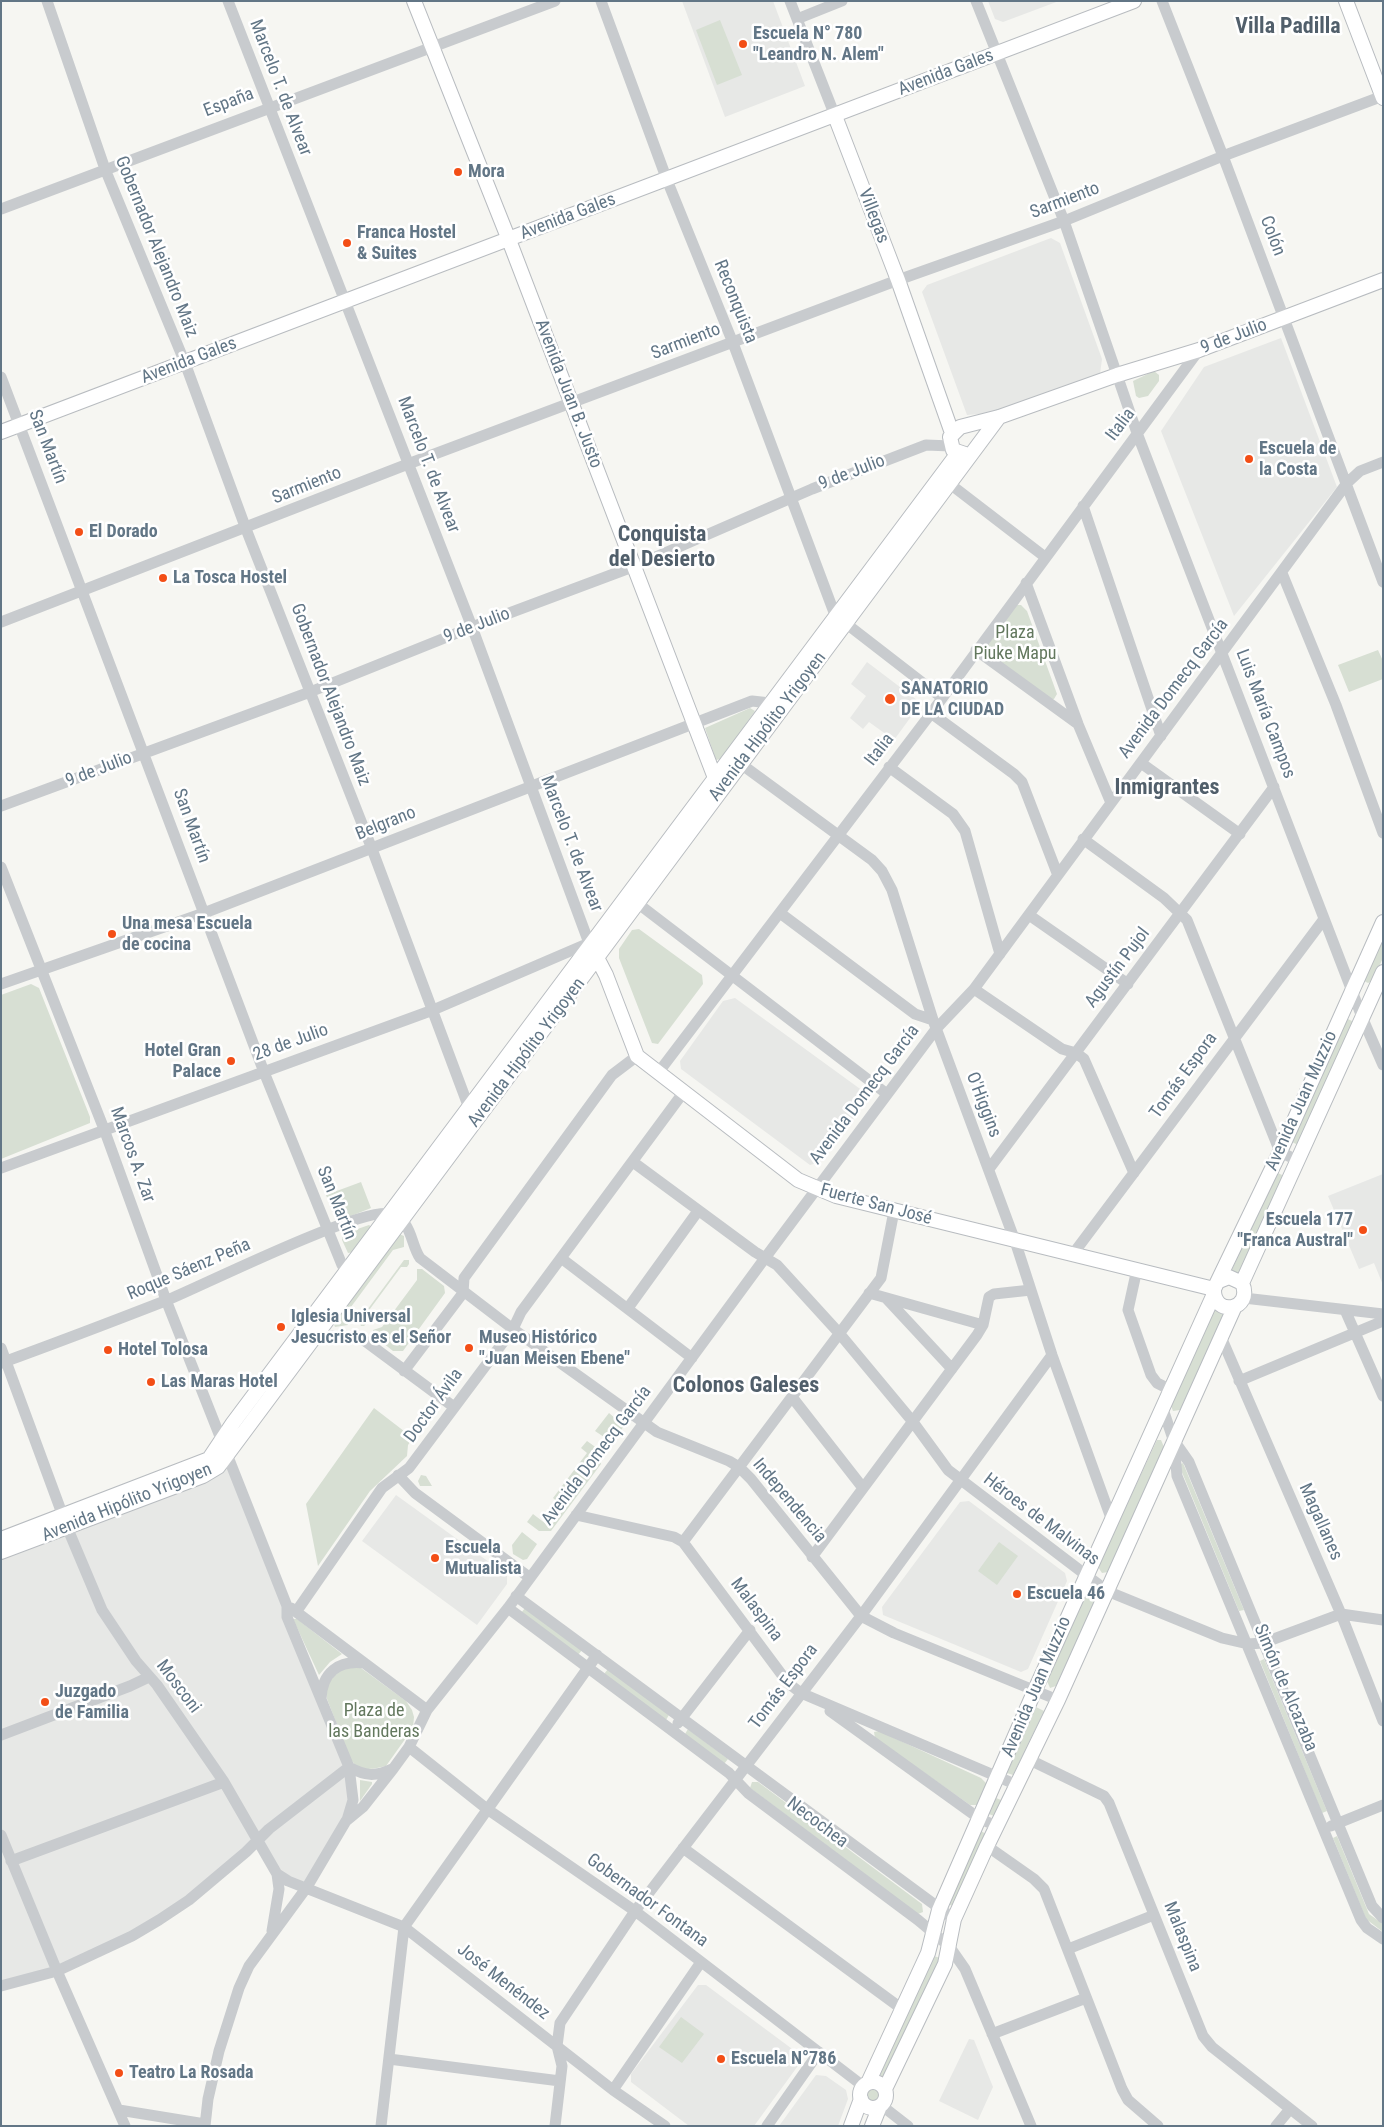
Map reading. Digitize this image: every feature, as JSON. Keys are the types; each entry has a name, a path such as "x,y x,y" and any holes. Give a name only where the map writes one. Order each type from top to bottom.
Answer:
{"main road":[{"name":"Avenida Juan B. Justo","path":"414,1 509,240 693,722 719,782"},
{"name":"Avenida Gales","path":"1,432 1134,1"},
{"path":"1346,1 1383,97"},
{"name":"Villegas","path":"835,116 898,280 956,440 976,434 975,448"},
{"name":"9 de Julio","path":"956,440 999,417 1117,374 1199,350 1383,280"},
{"path":"956,440 966,454 975,448 999,417"},
{"name":"Avenida Hipólito Yrigoyen","path":"841,620 956,440"},
{"name":"Avenida Hipólito Yrigoyen","path":"1,1539 66,1521 203,1476 218,1467 313,1330 348,1270 396,1216 474,1112 598,958 632,899 841,620 950,484 975,448"},
{"name":"Avenida Hipólito Yrigoyen","path":"719,782 741,764 775,707"},
{"name":"Avenida Hipólito Yrigoyen","path":"474,1112 590,943 632,899"},
{"name":"Avenida Juan Muzzio","path":"851,2126 864,2089 928,1953 939,1910 1035,1690 1383,922"},
{"name":"Fuerte San José","path":"590,943 598,958 637,1056 682,1093 798,1180 817,1190 894,1211 1016,1242 1137,1268 1216,1288"},
{"name":"Avenida Juan Muzzio","path":"1242,1283 1383,972"},
{"name":"Avenida Hipólito Yrigoyen","path":"1,1552 66,1521 209,1459 223,1438 313,1330 360,1279 396,1216"},
{"path":"1229,1277 1242,1283 1240,1302 1222,1306 1216,1288 1229,1277"},
{"name":"Avenida Juan Muzzio","path":"885,2089 945,1964 954,1920 987,1846 1058,1700 1221,1337 1240,1302"},
{"path":"872,2126 885,2099 885,2089 876,2082 864,2089 868,2107 881,2105"}],"street":[{"name":"Gobernador Alejandro Maiz","path":"47,1 105,169 185,363 246,529 474,1112"},
{"name":"Marcelo T. de Alvear","path":"228,1 472,627 590,943"},
{"name":"España","path":"1,209 268,107 555,1"},
{"name":"Reconquista","path":"601,1 667,180 841,620"},
{"name":"Villegas","path":"790,1 835,116"},
{"path":"797,19 842,1"},
{"name":"Luis María Campos","path":"976,1 1064,221 1137,433 1362,1017 1383,1065"},
{"name":"Colón","path":"1162,1 1223,156 1383,582"},
{"name":"Sarmiento","path":"1,622 246,529 408,464 898,280 1064,221 1223,156 1383,97"},
{"name":"Italia","path":"658,1074 838,833 931,713 1199,350"},
{"name":"San Martín","path":"1,377 145,752 264,1072 342,1265 360,1279"},
{"name":"9 de Julio","path":"1,806 310,692 472,627 635,566 792,498 926,445 956,440"},
{"name":"Avenida Domecq García","path":"205,2125 208,2099 232,2007 249,1966 306,1887 346,1821 363,1807 409,1747 427,1710 508,1608 529,1577 817,1190 935,1025 974,989 1347,483 1360,471 1383,462"},
{"path":"950,484 1045,558"},
{"path":"1083,506 1161,736"},
{"path":"1282,573 1336,705 1383,833"},
{"path":"1026,583 1078,724 1111,803"},
{"path":"841,620 942,697"},
{"path":"976,650 1078,724"},
{"name":"Belgrano","path":"1,984 204,913 372,849 693,722 752,701 775,707"},
{"path":"931,713 1014,774 1022,782 1058,873"},
{"path":"1141,763 1240,834"},
{"name":"O'Higgins","path":"741,764 838,833 872,860 888,881 935,1025 1016,1242 1052,1355 1112,1518"},
{"path":"889,766 953,814 965,831 1000,954"},
{"name":"Agustín Pujol","path":"989,1169 1274,787"},
{"path":"1083,839 1181,912 1193,931 1280,1152 1297,1160"},
{"name":"Marcos A. Zar","path":"1,867 104,1129 166,1300 223,1438 228,1455"},
{"path":"632,899 887,1094"},
{"path":"780,912 915,1014 935,1025"},
{"path":"1029,915 1128,984"},
{"name":"Tomás Espora","path":"1073,1254 1324,919"},
{"name":"28 de Julio","path":"1,1168 433,1010 590,943"},
{"path":"974,989 1062,1049 1076,1053 1084,1059 1134,1173"},
{"path":"404,1371 464,1293 464,1278 612,1075 637,1056"},
{"name":"Doctor Ávila","path":"292,1609 382,1488 409,1468 513,1329 521,1312 682,1093"},
{"name":"Héroes de Malvinas","path":"633,1162 698,1211 777,1265 839,1333 912,1422 948,1470 1107,1591 1222,1638 1248,1644 1263,1643 1341,1614 1383,1620"},
{"path":"628,1308 698,1211"},
{"path":"576,1515 674,1537 683,1542 881,1278 894,1211"},
{"name":"Roque Sáenz Peña","path":"4,1362 166,1300 327,1230 375,1213 396,1216"},
{"name":"Independencia","path":"396,1216 409,1228 414,1249 420,1258 513,1329 657,1432 740,1467 861,1616 894,1633 1058,1700"},
{"path":"561,1258 692,1358"},
{"path":"1137,1268 1128,1310 1151,1375 1157,1383 1171,1390"},
{"path":"812,1556 983,1325 989,1297 994,1294 1031,1290"},
{"path":"869,1293 983,1325"},
{"path":"885,1297 952,1369"},
{"path":"1240,1302 1383,1314"},
{"path":"1345,1310 1383,1396"},
{"path":"1239,1381 1383,1321"},
{"path":"313,1330 361,1338 454,1407"},
{"name":"Magallanes","path":"1221,1337 1341,1614 1383,1722"},
{"name":"Mosconi","path":"1,1348 4,1362 102,1610 224,1782 258,1838 277,1874 279,1889 269,1940"},
{"name":"Tomás Espora","path":"555,2126 562,2066 557,2046 560,2023 635,1911 861,1616 1052,1355"},
{"path":"792,1397 863,1488"},
{"name":"Simón de Alcazaba","path":"1163,1408 1174,1442 1177,1476 1361,1920 1367,1928 1383,1939"},
{"name":"Simón de Alcazaba","path":"1174,1442 1189,1462 1372,1906 1383,1918"},
{"path":"228,1455 292,1609 427,1710"},
{"path":"398,1475 415,1493 529,1577"},
{"name":"Malaspina","path":"683,1542 788,1683 801,1693 1017,1786"},
{"name":"Necochea","path":"516,1596 954,1920"},
{"name":"Necochea","path":"508,1608 672,1730 735,1780 748,1793 949,1946 965,1969 1031,2126"},
{"path":"292,1609 286,1617 349,1767 353,1800 346,1821"},
{"path":"672,1730 750,1630"},
{"path":"381,2126 404,1927 597,1655"},
{"path":"321,1699 323,1683 330,1671 346,1663 364,1662"},
{"path":"1,1735 149,1677"},
{"path":"801,1693 838,1716 980,1819 997,1826"},
{"name":"Gobernador Fontana","path":"409,1747 487,1809 635,1911 819,2052 864,2089"},
{"name":"Malaspina","path":"1030,1760 1104,1796 1109,1804 1203,2036 1212,2047 1312,2126"},
{"path":"349,1767 364,1775 373,1776 393,1768"},
{"path":"1,1986 57,1971 132,1936 160,1920 189,1900 246,1852 258,1838 349,1767"},
{"path":"11,1861 224,1782"},
{"path":"1324,1829 1383,1805"},
{"path":"1,1834 57,1971 125,2126"},
{"path":"987,1846 1034,1879 1044,1889 1128,2100 1158,2126"},
{"path":"683,1848 902,2009"},
{"path":"277,1874 288,1881 306,1887"},
{"name":"José Menéndez","path":"306,1887 404,1927 613,2090 665,2126"},
{"path":"1068,1949 1154,1915"},
{"path":"613,2090 701,1962"},
{"path":"992,2034 1086,1998"},
{"path":"767,2126 819,2052"},
{"path":"389,2059 560,2081"},
{"path":"881,2105 908,2126"},
{"path":"1276,2126 1290,2109"},
{"path":"119,2110 205,2125"}],"shaded area":[{"name":"Escuela N° 780 \"Leandro N. Alem\"","path":"682,1 773,1 805,86 725,117"},
{"path":"988,1 1059,1 1003,22 995,19"},
{"path":"1051,238 1060,243 1102,359 1100,374 993,413 967,415 922,292 927,285"},
{"name":"Escuela de la Costa","path":"1281,338 1337,487 1234,616 1161,431 1204,367"},
{"name":"SANATORIO DE LA CIUDAD","path":"867,662 921,703 894,740 869,722 863,729 850,718 866,696 851,684"},
{"path":"735,998 863,1091 866,1102 820,1162 810,1165 681,1069 680,1061 723,1001"},
{"name":"Escuela 177 \"Franca Austral\"","path":"1383,1174 1383,1285 1374,1263 1359,1269 1328,1196"},
{"path":"227,1455 349,1767 353,1800 307,1887 288,1881 259,1839 189,1900 57,1971 1,1984 1,1552"},
{"name":"Escuela Mutualista","path":"396,1495 507,1575 507,1584 477,1625 362,1541"},
{"path":"969,1501 1065,1573 1067,1581 1028,1669 1021,1672 883,1615 882,1607 960,1502"},
{"name":"Escuela N°786","path":"698,1985 706,1985 799,2054 800,2063 754,2126 689,2126 631,2082 631,2074"},
{"path":"969,2039 974,2040 993,2087 978,2120 939,2101"},
{"path":"816,2075 826,2076 846,2090 848,2099 838,2126 779,2126"}],"green space":[{"path":"720,20 742,75 717,85 696,30"},
{"path":"1154,371 1159,375 1159,381 1148,396 1139,398 1136,396 1133,381"},
{"name":"Plaza Piuke Mapu","path":"1013,605 1021,605 1027,611 1057,694 1054,699 1048,699 987,653 985,646"},
{"path":"1378,650 1383,661 1383,679 1349,692 1338,665"},
{"path":"750,708 755,711 721,759 716,760 705,728"},
{"path":"639,929 702,975 703,984 658,1044 652,1043 619,958 619,949 632,930"},
{"path":"1383,933 1383,958 1372,981 1368,983 1364,981"},
{"path":"31,984 39,988 90,1117 90,1123 1,1159 1,995"},
{"path":"1346,1018 1352,1021 1352,1026 1299,1143 1296,1144 1292,1142"},
{"path":"1274,1174 1282,1175 1282,1180 1240,1276 1231,1272"},
{"path":"361,1182 371,1208 341,1220 334,1215 326,1195"},
{"path":"369,1225 372,1227 354,1252 348,1253 342,1240 343,1234"},
{"path":"399,1234 404,1236 404,1247 393,1250 348,1311 348,1325 335,1327 333,1322"},
{"path":"404,1260 409,1260 409,1264 407,1267 401,1267 364,1317 367,1323 361,1326 359,1321"},
{"path":"417,1269 422,1269 444,1286 445,1293 403,1351 393,1351 373,1335 373,1330 382,1327 417,1280"},
{"path":"1216,1307 1225,1311 1180,1410 1173,1411 1171,1406"},
{"path":"374,1408 413,1438 408,1445 407,1456 370,1491 318,1566 306,1504"},
{"path":"609,1413 624,1426 614,1440 610,1441 595,1431"},
{"path":"1157,1440 1161,1440 1164,1447 1108,1572 1102,1573 1098,1567"},
{"path":"587,1441 601,1451 601,1464 551,1531 539,1531 527,1522 533,1514 550,1527 565,1508 553,1498 587,1453 581,1448"},
{"path":"1183,1463 1244,1610 1239,1611 1179,1465"},
{"path":"421,1475 426,1476 432,1486 420,1486 418,1481"},
{"path":"522,1532 537,1544 527,1559 523,1560 513,1554 512,1545"},
{"path":"999,1542 1018,1556 997,1585 978,1571"},
{"path":"1090,1590 1094,1591 1097,1596 1056,1686 1050,1688 1047,1681 1087,1592"},
{"path":"525,1608 582,1650 578,1655 521,1613"},
{"name":"Plaza de las Banderas","path":"293,1619 297,1619 342,1654 330,1662 319,1675"},
{"path":"1264,1659 1327,1811 1322,1813 1260,1661"},
{"name":"Plaza de las Banderas","path":"343,1668 361,1668 406,1701 412,1710 414,1717 413,1728 386,1766 367,1769 358,1767 351,1760 327,1699 328,1685"},
{"path":"608,1669 669,1715 666,1720 604,1674"},
{"path":"1036,1707 1044,1711 1013,1775 1007,1773"},
{"path":"688,1729 728,1759 724,1764 685,1734"},
{"path":"879,1731 981,1778 988,1785 980,1805 970,1805 875,1738 874,1732"},
{"name":"Plaza de las Banderas","path":"360,1780 372,1782 372,1784 360,1801"},
{"path":"752,1782 758,1782 922,1904 923,1912 918,1914 750,1788"},
{"path":"996,1798 1001,1800 994,1816 989,1814"},
{"path":"981,1831 986,1834 953,1906 947,1904"},
{"path":"1337,1836 1369,1914 1383,1924 1383,1932 1366,1919 1333,1838"},
{"path":"934,1956 940,1958 882,2082 876,2080"},
{"path":"681,2017 704,2034 682,2063 659,2047"},
{"path":"873,2086 881,2094 873,2102 865,2094"}],"place":[{"name":"Escuela N° 780 \"Leandro N. Alem\"","path":"743,44"},
{"name":"Mora","path":"458,172"},
{"name":"Franca Hostel & Suites","path":"347,243"},
{"name":"Escuela de la Costa","path":"1249,459"},
{"name":"El Dorado","path":"79,532"},
{"name":"La Tosca Hostel","path":"163,578"},
{"name":"SANATORIO DE LA CIUDAD","path":"890,699"},
{"name":"Una mesa Escuela de cocina","path":"112,934"},
{"name":"Hotel Gran Palace","path":"231,1061"},
{"name":"Escuela 177 \"Franca Austral\"","path":"1363,1230"},
{"name":"Iglesia Universal Jesucristo es el Señor","path":"281,1327"},
{"name":"Museo Histórico \"Juan Meisen Ebene\"","path":"469,1348"},
{"name":"Hotel Tolosa","path":"108,1350"},
{"name":"Las Maras Hotel","path":"151,1382"},
{"name":"Escuela Mutualista","path":"435,1558"},
{"name":"Escuela 46","path":"1017,1594"},
{"name":"Juzgado de Familia","path":"45,1702"},
{"name":"Escuela N°786","path":"721,2059"},
{"name":"Teatro La Rosada","path":"119,2073"}],"district":[{"name":"Villa Padilla","path":"1288,27"},
{"name":"Conquista del Desierto","path":"662,548"},
{"name":"Inmigrantes","path":"1167,788"},
{"name":"Colonos Galeses","path":"746,1386"}]}
